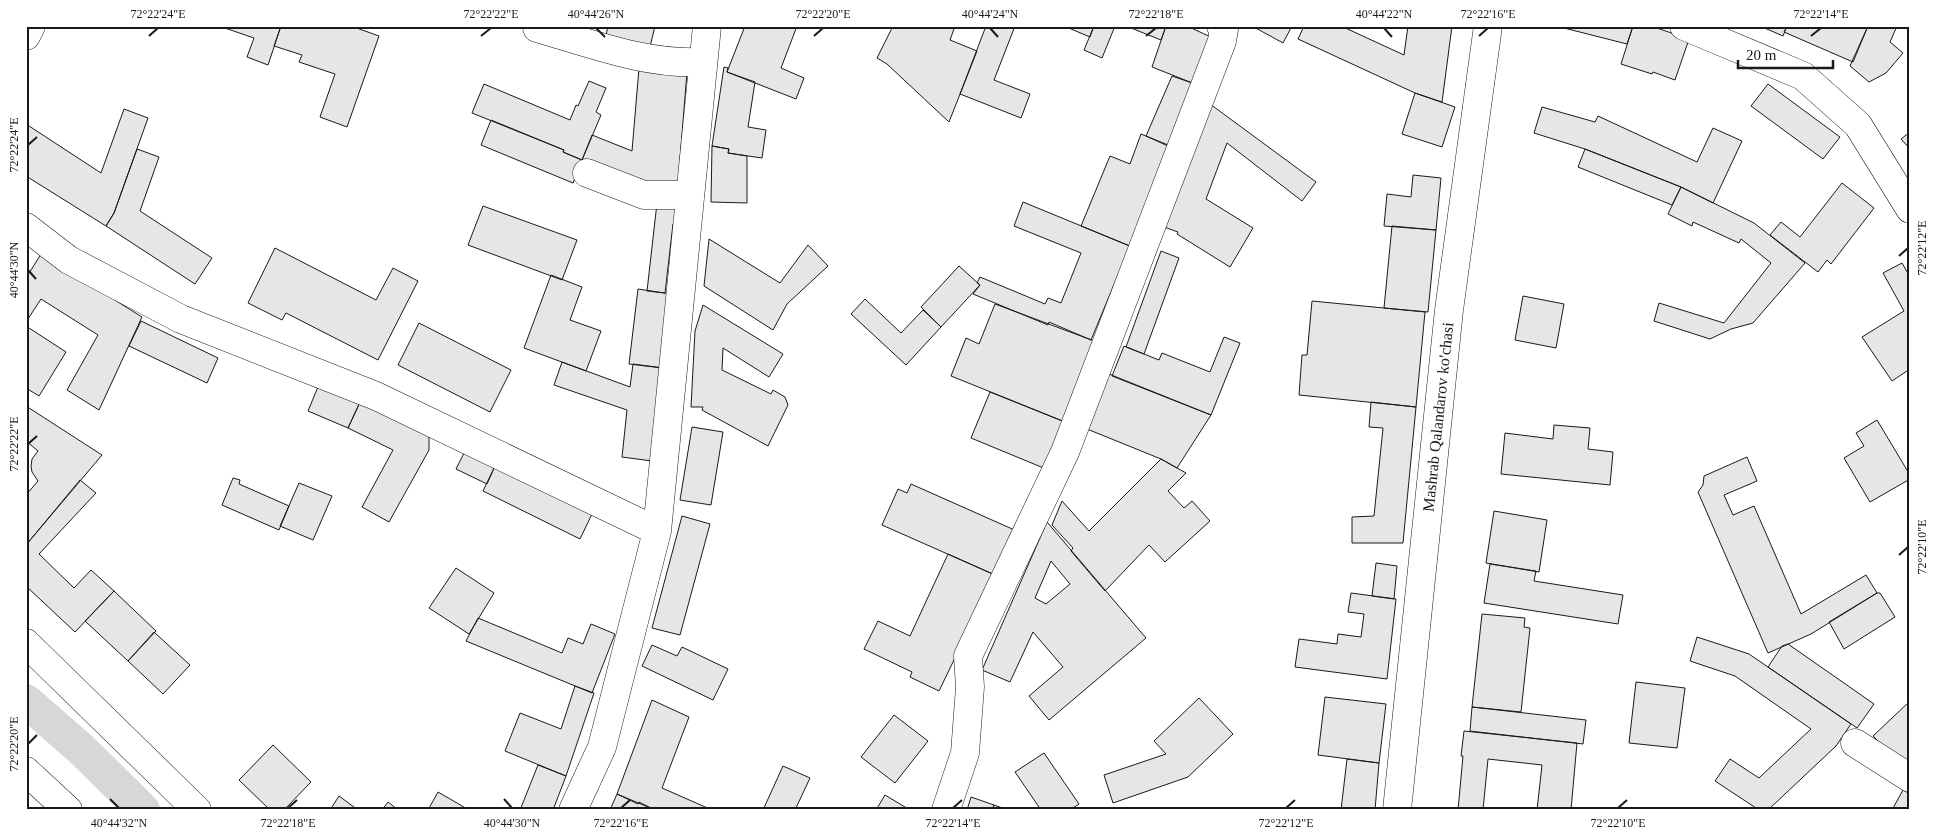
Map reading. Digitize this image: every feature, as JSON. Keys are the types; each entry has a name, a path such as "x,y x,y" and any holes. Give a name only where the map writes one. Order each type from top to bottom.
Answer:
{"street":[{"path":"26,36 31,26"},
{"path":"573,810 602,748 657,532 707,26"},
{"path":"946,810 965,753 970,687 968,656 1065,452 1222,41 1224,29 1221,26"},
{"name":"Mashrab Qalandarov ko'chasi","path":"1397,810 1449,310 1488,26"},
{"path":"1684,26 1803,76 1858,125 1910,209"},
{"path":"537,28 644,59 686,63 703,62"},
{"path":"587,173 644,194 690,195"},
{"path":"26,227 69,260 181,319 376,396 657,532"},
{"path":"26,643 197,810"},
{"path":"1855,743 1910,778"},
{"path":"26,771 68,810"}],"building":[{"path":"219,26 281,26 268,65 247,57 254,38"},
{"path":"281,26 351,26 379,36 347,127 320,117 335,74 299,62 302,55 274,46"},
{"path":"608,26 655,26 649,51 605,40"},
{"path":"745,26 797,26 781,68 804,78 796,99 727,72"},
{"path":"893,26 955,26 950,40 977,51 949,122 887,64 877,58"},
{"path":"986,26 1015,26 994,80 1030,94 1021,118 960,94"},
{"path":"1064,26 1094,26 1090,37"},
{"path":"1094,26 1115,26 1102,58 1084,50"},
{"path":"1126,26 1166,26 1161,40"},
{"path":"1166,26 1187,26 1213,38 1195,84 1152,67"},
{"path":"1252,26 1292,26 1283,43"},
{"path":"1304,26 1341,26 1404,55 1408,26 1452,26 1442,102 1415,93 1298,39"},
{"path":"1565,26 1633,26 1627,44 1564,28"},
{"path":"1633,26 1651,26 1689,39 1675,80 1621,64"},
{"path":"1760,26 1787,26 1783,36"},
{"path":"1787,26 1868,26 1853,62 1784,32"},
{"path":"1868,26 1897,26 1890,42 1903,53 1886,73 1869,82 1850,66"},
{"path":"724,67 728,68 727,72 755,82 748,127 766,130 762,158 728,153 729,149 712,146"},
{"path":"639,68 687,72 678,184 630,180 582,160 592,135 632,151"},
{"path":"1172,76 1195,84 1168,146 1146,136"},
{"path":"589,81 606,88 596,112 601,115 582,160 563,152 564,150 472,113 484,84 570,120"},
{"path":"1768,84 1840,137 1823,159 1751,106"},
{"path":"1415,93 1455,107 1442,147 1402,134"},
{"path":"1210,104 1316,182 1302,201 1227,143 1206,199 1253,228 1230,267 1177,234 1178,232 1164,227"},
{"path":"1542,107 1595,122 1598,116 1697,162 1713,128 1742,141 1713,203 1681,187 1585,149 1534,133"},
{"path":"124,109 148,118 114,213 106,226 26,176 26,124 101,173"},
{"path":"491,120 564,150 563,152 582,160 573,183 481,145"},
{"path":"1910,132 1910,149 1901,139"},
{"path":"1141,134 1173,147 1132,247 1081,226 1110,156 1130,164"},
{"path":"712,146 729,149 728,153 747,156 747,203 711,202"},
{"path":"137,149 159,157 140,211 212,258 195,284 106,226 114,213"},
{"path":"1585,149 1681,187 1672,205 1578,167"},
{"path":"1413,175 1441,178 1436,230 1384,226 1387,194 1411,197"},
{"path":"1842,183 1874,208 1831,264 1827,260 1818,272 1770,235 1781,222 1800,237"},
{"path":"1681,187 1754,223 1805,263 1753,323 1731,329 1710,339 1654,321 1659,303 1724,323 1771,263 1741,239 1739,243 1693,222 1692,226 1668,214"},
{"path":"1023,202 1130,246 1091,340 1049,322 1048,325 973,294 980,285 977,283 980,277 1045,304 1048,298 1061,303 1081,253 1014,226"},
{"path":"657,203 680,206 678,224 673,224 665,293 647,291"},
{"path":"483,206 577,240 562,280 468,245"},
{"path":"1392,226 1436,230 1428,312 1384,308"},
{"path":"709,239 780,283 808,245 828,266 787,304 773,330 704,286"},
{"path":"275,248 376,300 393,268 418,281 378,360 286,313 282,320 248,303"},
{"path":"1161,251 1179,258 1144,354 1126,347"},
{"path":"41,254 142,317 99,410 67,390 98,335 41,299 26,322 26,278"},
{"path":"1902,263 1910,277 1910,369 1892,381 1862,337 1904,311 1883,273"},
{"path":"959,266 980,285 941,327 921,307"},
{"path":"551,275 582,287 570,320 601,331 586,371 524,348"},
{"path":"638,289 671,294 663,368 629,364"},
{"path":"1523,296 1564,304 1556,348 1515,340"},
{"path":"865,299 901,333 923,310 941,327 906,365 851,314"},
{"path":"1312,301 1425,312 1416,407 1299,395 1302,355 1307,355"},
{"path":"995,304 1097,342 1065,422 951,376 966,338 979,344"},
{"path":"703,305 783,354 769,377 723,348 722,370 771,394 773,390 785,397 788,405 768,446 702,410 703,407 691,407 695,331"},
{"path":"141,321 218,358 207,383 129,346"},
{"path":"419,323 511,370 490,412 398,365"},
{"path":"26,326 66,352 39,396 26,388"},
{"path":"1224,337 1240,343 1211,415 1112,376 1124,346 1159,360 1162,353 1210,372"},
{"path":"562,362 630,387 633,364 663,368 652,461 622,457 627,410 554,385"},
{"path":"1109,374 1211,415 1177,468 1161,459 1087,429"},
{"path":"320,382 361,400 348,428 308,411"},
{"path":"990,392 1065,422 1046,469 971,438"},
{"path":"361,400 429,432 429,450 389,522 362,507 393,450 348,428"},
{"path":"1371,402 1416,407 1403,543 1352,543 1352,517 1374,516 1383,428 1369,427"},
{"path":"26,406 102,455 26,545 26,495 38,481 32,472 31,466 32,459 38,451 26,441"},
{"path":"1877,420 1910,475 1910,479 1870,502 1844,458 1864,446 1856,433"},
{"path":"1554,425 1590,428 1588,449 1613,452 1610,485 1501,474 1505,433 1553,439"},
{"path":"692,427 723,432 711,505 680,500"},
{"path":"465,451 495,466 487,484 456,469"},
{"path":"1747,457 1757,481 1724,495 1733,515 1754,506 1801,614 1866,575 1877,593 1811,634 1768,653 1698,492 1703,485 1704,476"},
{"path":"1161,459 1186,473 1168,491 1184,508 1192,501 1210,521 1165,562 1149,545 1105,591 1071,551 1073,548 1052,525 1062,501 1089,531"},
{"path":"495,466 592,514 580,539 483,491"},
{"path":"233,478 240,480 239,484 289,506 279,530 222,505"},
{"path":"80,480 96,493 39,554 74,588 91,570 114,591 75,632 26,586 26,545"},
{"path":"299,483 332,496 313,540 280,526"},
{"path":"911,484 1019,532 995,575 882,525 898,489 907,493"},
{"path":"1494,511 1547,520 1539,572 1486,563"},
{"path":"682,516 710,524 680,635 652,628"},
{"path":"1047,522 1146,638 1049,720 1029,696 1063,667 1033,632 1010,682 982,670","holes":["1051,561 1070,584 1046,604 1035,598"]},
{"path":"948,554 995,575 939,691 910,677 912,672 864,649 878,621 910,636"},
{"path":"1376,563 1397,566 1394,599 1372,596"},
{"path":"1490,564 1536,571 1534,581 1623,595 1618,624 1484,603"},
{"path":"456,568 494,593 469,634 429,608"},
{"path":"114,591 156,631 128,661 85,621"},
{"path":"1351,593 1396,599 1387,679 1295,667 1299,639 1337,644 1338,634 1361,637 1364,614 1348,612"},
{"path":"1880,593 1895,617 1844,649 1829,622"},
{"path":"1482,614 1525,618 1524,627 1530,628 1521,712 1472,707"},
{"path":"478,618 562,653 568,638 583,644 591,624 615,634 592,693 466,641"},
{"path":"154,632 190,665 163,694 128,661"},
{"path":"1697,637 1749,654 1851,724 1836,746 1768,810 1759,810 1715,781 1730,759 1759,778 1811,729 1735,676 1690,661"},
{"path":"1788,644 1874,704 1857,728 1768,667 1782,646"},
{"path":"652,645 677,656 682,647 728,669 713,700 642,666"},
{"path":"1636,682 1685,688 1677,748 1629,743"},
{"path":"575,686 594,693 566,776 505,751 520,713 561,729"},
{"path":"1325,697 1386,704 1379,763 1318,755"},
{"path":"1199,698 1233,734 1188,777 1113,803 1104,775 1166,754 1154,741"},
{"path":"652,700 689,717 662,788 712,810 655,810 617,794"},
{"path":"1910,701 1910,766 1888,751 1873,736"},
{"path":"1472,707 1586,720 1583,744 1470,731"},
{"path":"894,715 928,741 895,783 861,757"},
{"path":"1464,731 1577,743 1571,810 1537,810 1542,765 1488,759 1483,810 1458,810"},
{"path":"273,745 311,782 284,810 270,810 239,780"},
{"path":"1044,753 1079,804 1070,810 1041,810 1015,772"},
{"path":"1347,759 1379,763 1375,810 1341,810"},
{"path":"538,765 566,776 553,810 520,810"},
{"path":"783,766 810,778 795,810 763,810"},
{"path":"1903,790 1910,794 1910,810 1892,810"},
{"path":"438,792 469,810 428,810"},
{"path":"617,794 638,804 639,802 655,810 610,810"},
{"path":"885,795 910,810 876,810"},
{"path":"339,796 358,810 330,810"},
{"path":"971,797 994,805 992,810 967,810"},
{"path":"388,802 398,810 382,810"},
{"path":"994,805 1008,810 992,810"}],"waterway":[{"path":"26,701 81,749 143,810"}]}
